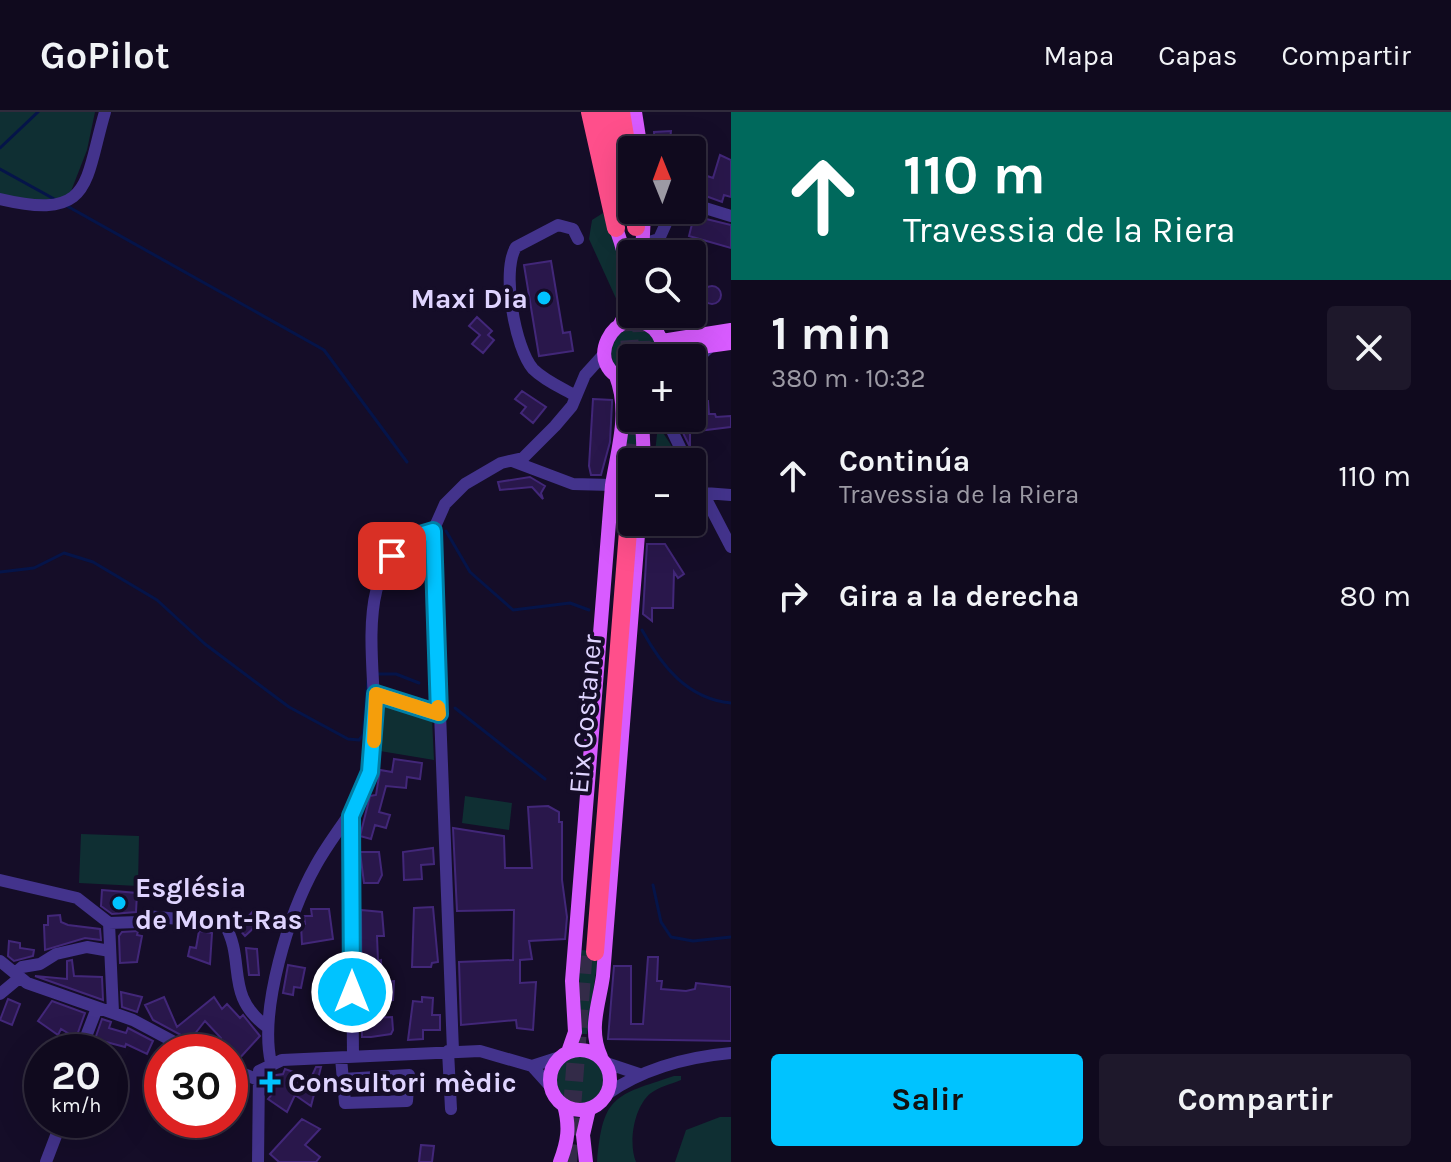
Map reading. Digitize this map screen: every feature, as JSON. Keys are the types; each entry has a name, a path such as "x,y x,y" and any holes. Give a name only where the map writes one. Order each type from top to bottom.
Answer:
{"highway":[{"path":"590,112 634,229"},
{"path":"605,112 634,229"},
{"path":"621,112 625,136"},
{"name":"Eix Costaner","path":"589,951 618,527"}],"main road":[{"path":"635,112 639,136"},
{"path":"618,326 609,335 604,354 622,393 622,448"},
{"path":"654,328 662,344"},
{"path":"662,341 731,330"},
{"path":"706,348 731,343"},
{"path":"614,374 618,376"},
{"path":"560,1162 568,1140 569,1123 564,1105 550,1086 551,1072 575,1032 572,981 618,513"},
{"path":"564,1105 576,1110 589,1109 607,1094 611,1078 594,1040 594,1022 603,976 638,536"},
{"path":"564,1054 585,1050 603,1060"},
{"path":"586,1162 583,1135 589,1109"}],"street":[{"path":"0,199 52,208 83,190 92,169 105,112"},
{"path":"706,208 731,216"},
{"path":"634,229 659,239 666,224"},
{"path":"576,396 546,380 530,364 519,338 508,272 516,247 558,225 573,229 578,239"},
{"path":"706,350 711,346"},
{"path":"451,1109 433,531 445,504 465,484 523,458 555,426 576,396 585,375 604,354"},
{"path":"593,369 614,374"},
{"path":"511,461 573,484 618,483"},
{"path":"706,493 731,495"},
{"path":"706,507 731,547"},
{"path":"271,1063 267,1027 297,909 316,865 351,816 370,772 374,682 372,616 380,574 392,556 413,537 433,531"},
{"path":"374,682 439,714"},
{"path":"343,1079 409,1075 407,1101 345,1103 343,1079 347,1058 351,816"},
{"path":"337,835 351,844"},
{"path":"0,880 77,898 109,923 138,922 146,916 224,923 242,1002 252,1016 267,1027"},
{"path":"109,923 113,1012"},
{"path":"0,994 22,967 40,964 56,954 87,947 110,951"},
{"path":"0,961 17,976 113,1012 157,1034"},
{"path":"87,1034 97,1008"},
{"path":"258,1162 259,1071 271,1063 451,1051 492,1053 532,1066 550,1086"},
{"path":"607,1094 639,1074 690,1058 731,1053"},
{"path":"532,1066 564,1054"},
{"path":"603,1060 639,1074"},
{"path":"248,1076 258,1080"},
{"path":"46,1162 55,1138"}],"green space":[{"path":"0,112 95,112 87,150 68,199 53,202 0,195"},
{"path":"603,213 616,246 618,303 589,239 592,220"},
{"path":"628,328 643,329 656,344 618,344 618,368 614,366 610,350 619,332"},
{"path":"628,432 637,432 638,448 624,448"},
{"path":"657,432 663,432 673,448 656,448"},
{"path":"383,703 432,719 434,760 380,751"},
{"path":"465,796 512,803 509,830 462,823"},
{"path":"81,834 139,836 138,886 79,883"},
{"path":"579,950 599,951 587,1034 580,1034"},
{"path":"580,1056 597,1063 604,1080 597,1097 580,1104 563,1097 556,1080 563,1063"},
{"path":"681,1076 681,1080 654,1091 640,1107 633,1135 636,1162 597,1162 603,1123 615,1101 638,1088"},
{"path":"720,1117 731,1117 731,1162 675,1162 686,1130"}],"building":[{"path":"671,131 670,136 654,136 654,132"},
{"path":"720,155 731,160 731,197 724,195 722,202 706,196 706,176 713,178"},
{"path":"706,219 731,225 731,248 706,240 689,236 692,224 706,224"},
{"name":"Maxi Dia","path":"551,261 563,333 570,332 573,351 539,356 524,265"},
{"path":"716,286 721,291 719,302 706,303 706,287"},
{"path":"477,317 492,331 488,335 494,340 483,353 472,344 480,335 469,326"},
{"path":"522,391 546,407 533,423 521,413 526,407 515,399"},
{"path":"593,399 612,400 610,442 601,475 591,475 589,466"},
{"path":"706,401 709,414 731,416 731,427 706,430"},
{"path":"682,432 690,432 690,447"},
{"path":"530,477 545,486 541,493 543,499 532,487 500,490 498,482"},
{"path":"647,544 665,544 684,574 678,578 674,572 673,608 652,608 652,621 643,614"},
{"path":"394,759 422,763 420,779 407,777 406,788 386,786 379,812 390,815 386,828 375,825 371,839 360,836 370,796 376,795 380,770 392,772"},
{"path":"548,806 559,812 559,822 562,822 562,880 567,917 565,939 529,941 532,959 520,960 520,983 536,982 533,1030 517,1028 516,1020 461,1025 459,962 513,960 514,910 457,911 453,828 504,836 505,868 532,868 528,807"},
{"path":"433,848 434,864 421,865 422,879 404,880 403,852"},
{"path":"360,852 379,852 382,875 378,883 364,883"},
{"name":"Església de Mont-Ras","path":"102,890 137,893 136,912 112,914 101,906"},
{"path":"433,907 438,962 432,963 431,967 412,967 414,908"},
{"path":"311,909 329,909 333,939 302,944 301,925 305,924 304,916 312,916"},
{"path":"254,910 266,911 265,926 257,925 245,936 238,928"},
{"path":"361,910 382,912 384,936 377,936 378,961 381,960 382,982 394,981 393,1000 369,1001 370,1018 392,1017 391,1034 362,1037"},
{"path":"60,915 61,922 68,925 100,929 101,940 85,938 45,950 44,925 48,925 48,916"},
{"path":"138,931 137,935 142,936 137,962 120,963 119,936 122,932"},
{"path":"199,931 212,933 210,964 188,956 190,947 196,948"},
{"path":"9,941 20,943 20,948 34,950 33,956 14,961 8,956"},
{"path":"246,948 257,949 259,975 249,975"},
{"path":"648,957 658,957 657,981 662,981 661,989 686,991 695,989 696,983 731,987 731,1041 608,1039 614,966 631,966 631,1024 643,1024"},
{"path":"72,960 74,976 102,977 103,1000 35,976 67,979 67,961"},
{"path":"288,965 305,968 301,988 294,987 293,995 283,993"},
{"path":"121,992 142,997 137,1012 122,1007"},
{"path":"164,997 177,1027 214,997 222,1009 227,1004 240,1018 243,1015 260,1036 248,1049 248,1034 217,1034 205,1021 195,1034 179,1034 153,1020 145,1005"},
{"path":"422,997 433,998 432,1015 440,1015 440,1030 423,1030 423,1039 408,1040 413,1001 422,1002"},
{"path":"8,999 20,1004 12,1025 0,1020"},
{"path":"52,1001 85,1013 77,1034 61,1029 57,1034 38,1021"},
{"path":"102,1019 111,1022 109,1028 126,1033 128,1028 144,1036 144,1053 128,1045 128,1034 97,1034"},
{"path":"316,1067 321,1067 311,1106 295,1095 287,1112 268,1099 273,1093 268,1089 270,1076 283,1074 285,1069 311,1078"},
{"path":"302,1119 320,1129 305,1145 320,1157 316,1162 279,1162 270,1154"},
{"path":"421,1145 434,1146 432,1162 419,1162"}],"waterway":[{"path":"0,148 38,112"},
{"path":"0,169 56,200"},
{"path":"67,206 324,350 407,462"},
{"path":"446,531 470,572 513,610 570,603 589,610"},
{"path":"0,572 34,568 64,553 93,562 157,600 205,644 289,707 348,739 359,740 363,735 368,680"},
{"path":"642,630 677,678 701,695 731,703"},
{"path":"378,674 396,674 419,683"},
{"path":"455,708 545,779"},
{"path":"653,885 661,922 671,937 693,941 731,937"}],"tunnel":[{"path":"629,328 630,344"},
{"path":"641,328 642,344"},
{"path":"634,448 636,432"},
{"path":"568,1162 584,949"}],"slow traffic":[{"path":"374,741 376,694 439,714 438,707"}],"place":[{"name":"Maxi Dia","path":"544,298"},
{"name":"Església de Mont-Ras","path":"119,903"},
{"name":"Consultori mèdic","path":"270,1082"}],"route":[{"path":"352,992 351,816 370,772 376,694 439,714 433,531 413,537 392,556"}]}
